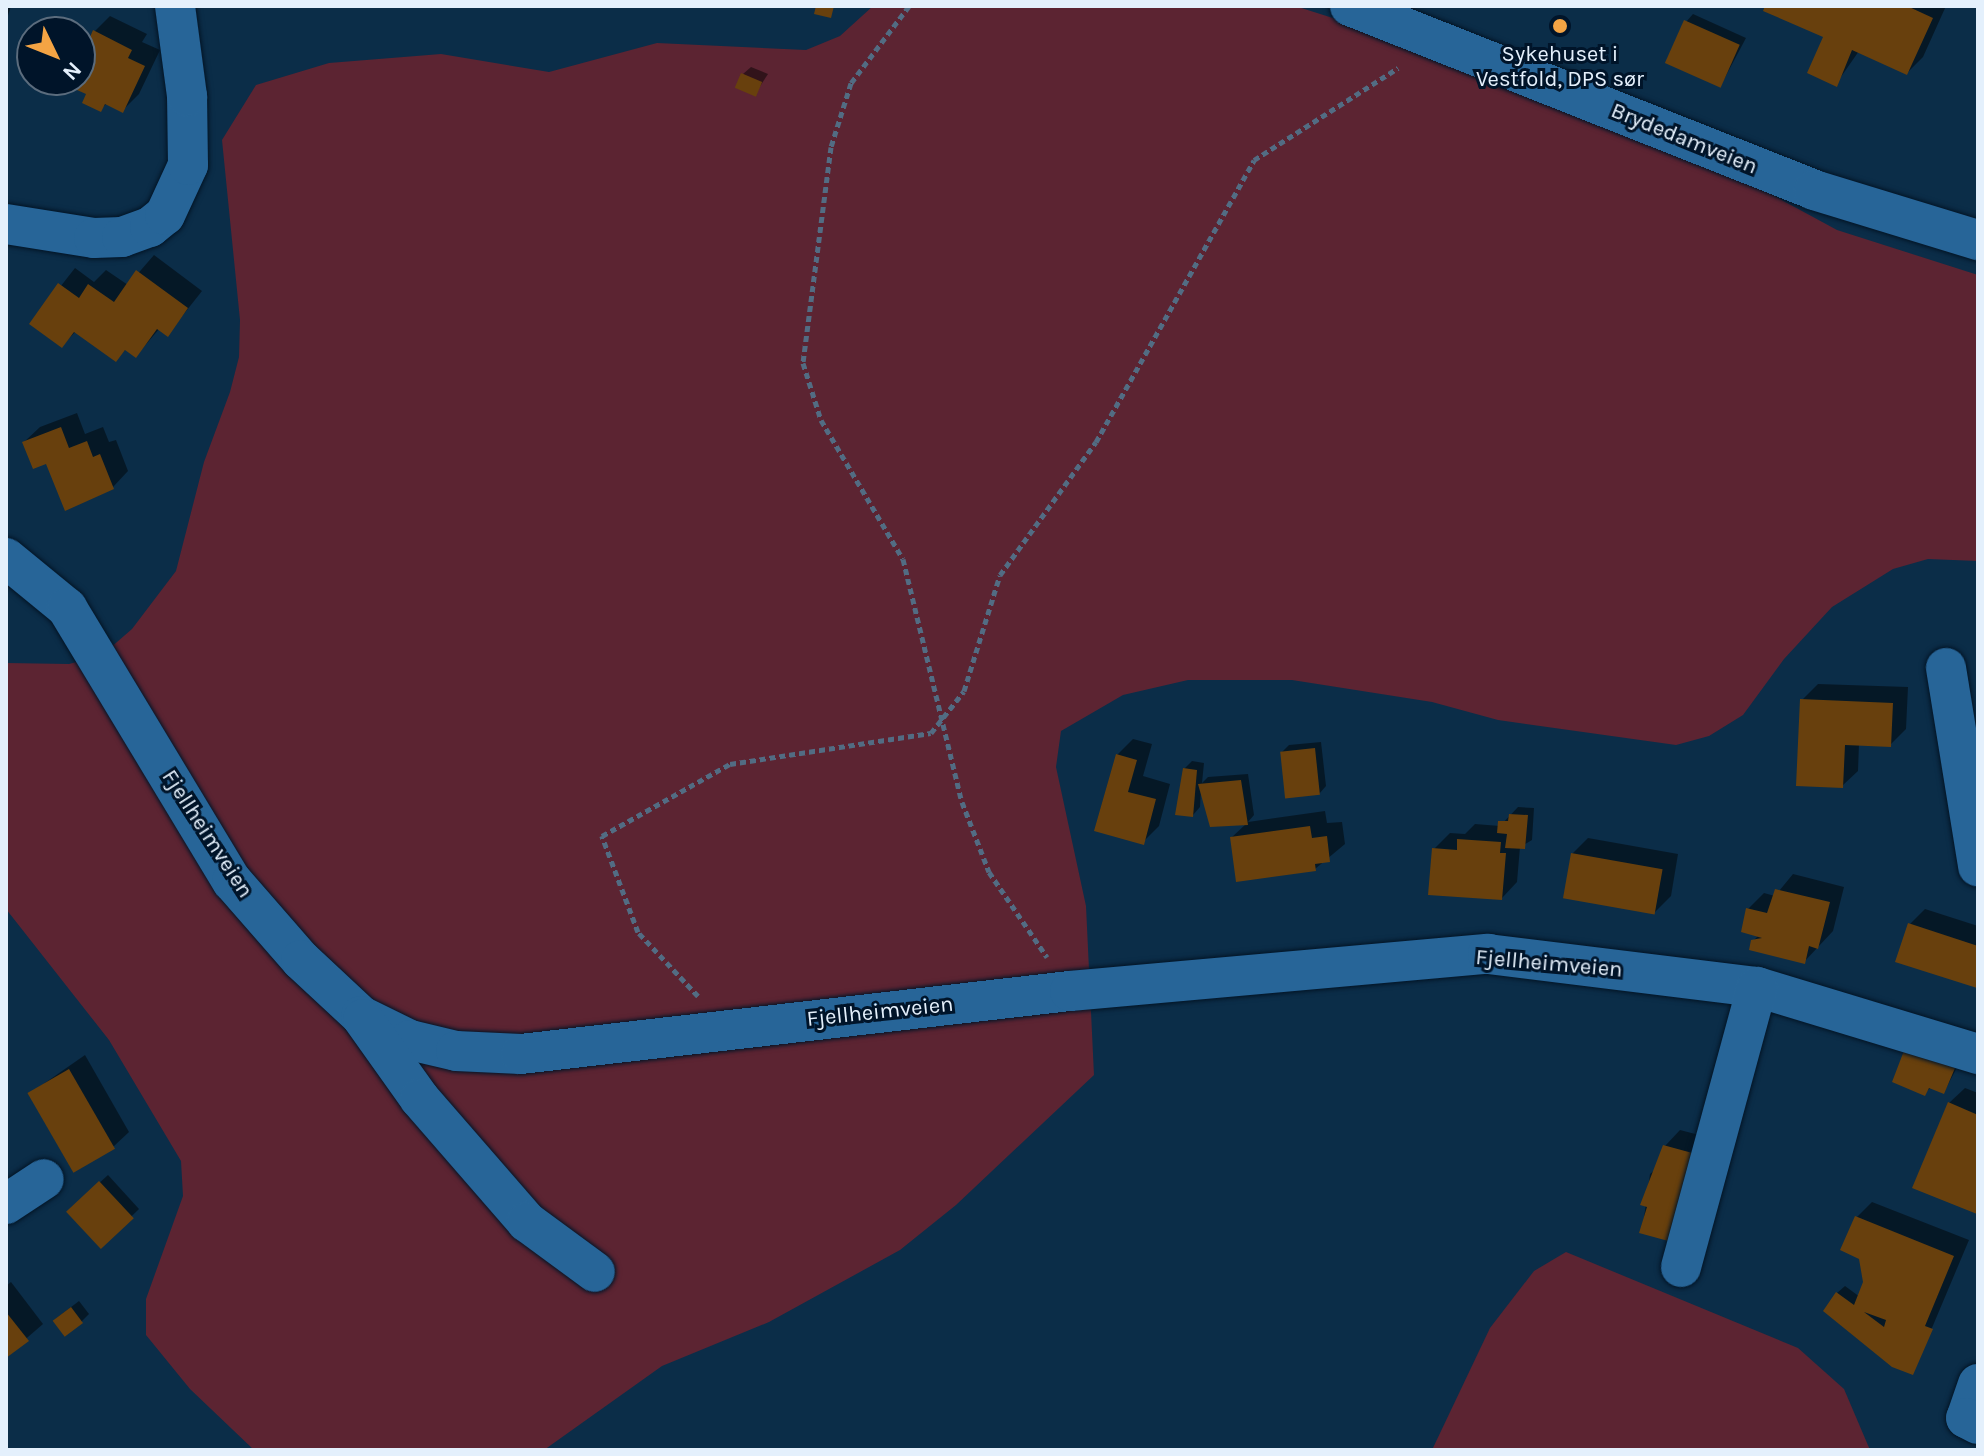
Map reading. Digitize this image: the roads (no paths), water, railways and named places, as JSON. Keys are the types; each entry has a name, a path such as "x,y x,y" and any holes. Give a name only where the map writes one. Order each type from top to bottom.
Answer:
{"street":[{"path":"6,224 94,238 122,237 150,227 165,215 188,165 187,96 175,6"},
{"name":"Brydedamveien","path":"1350,6 1814,190 1978,240"},
{"name":"Fjellheimveien","path":"6,558 67,608 232,881 301,960 361,1016 410,1040 441,1048 521,1054 1070,991 1488,954 1757,987 1978,1054"},
{"path":"1946,668 1978,866"},
{"path":"1681,1267 1757,987"},
{"path":"361,1016 420,1099 527,1222 595,1272"},
{"path":"6,1204 44,1179"}],"place":[{"name":"Sykehuset i Vestfold, DPS sør","path":"1560,26"}]}
